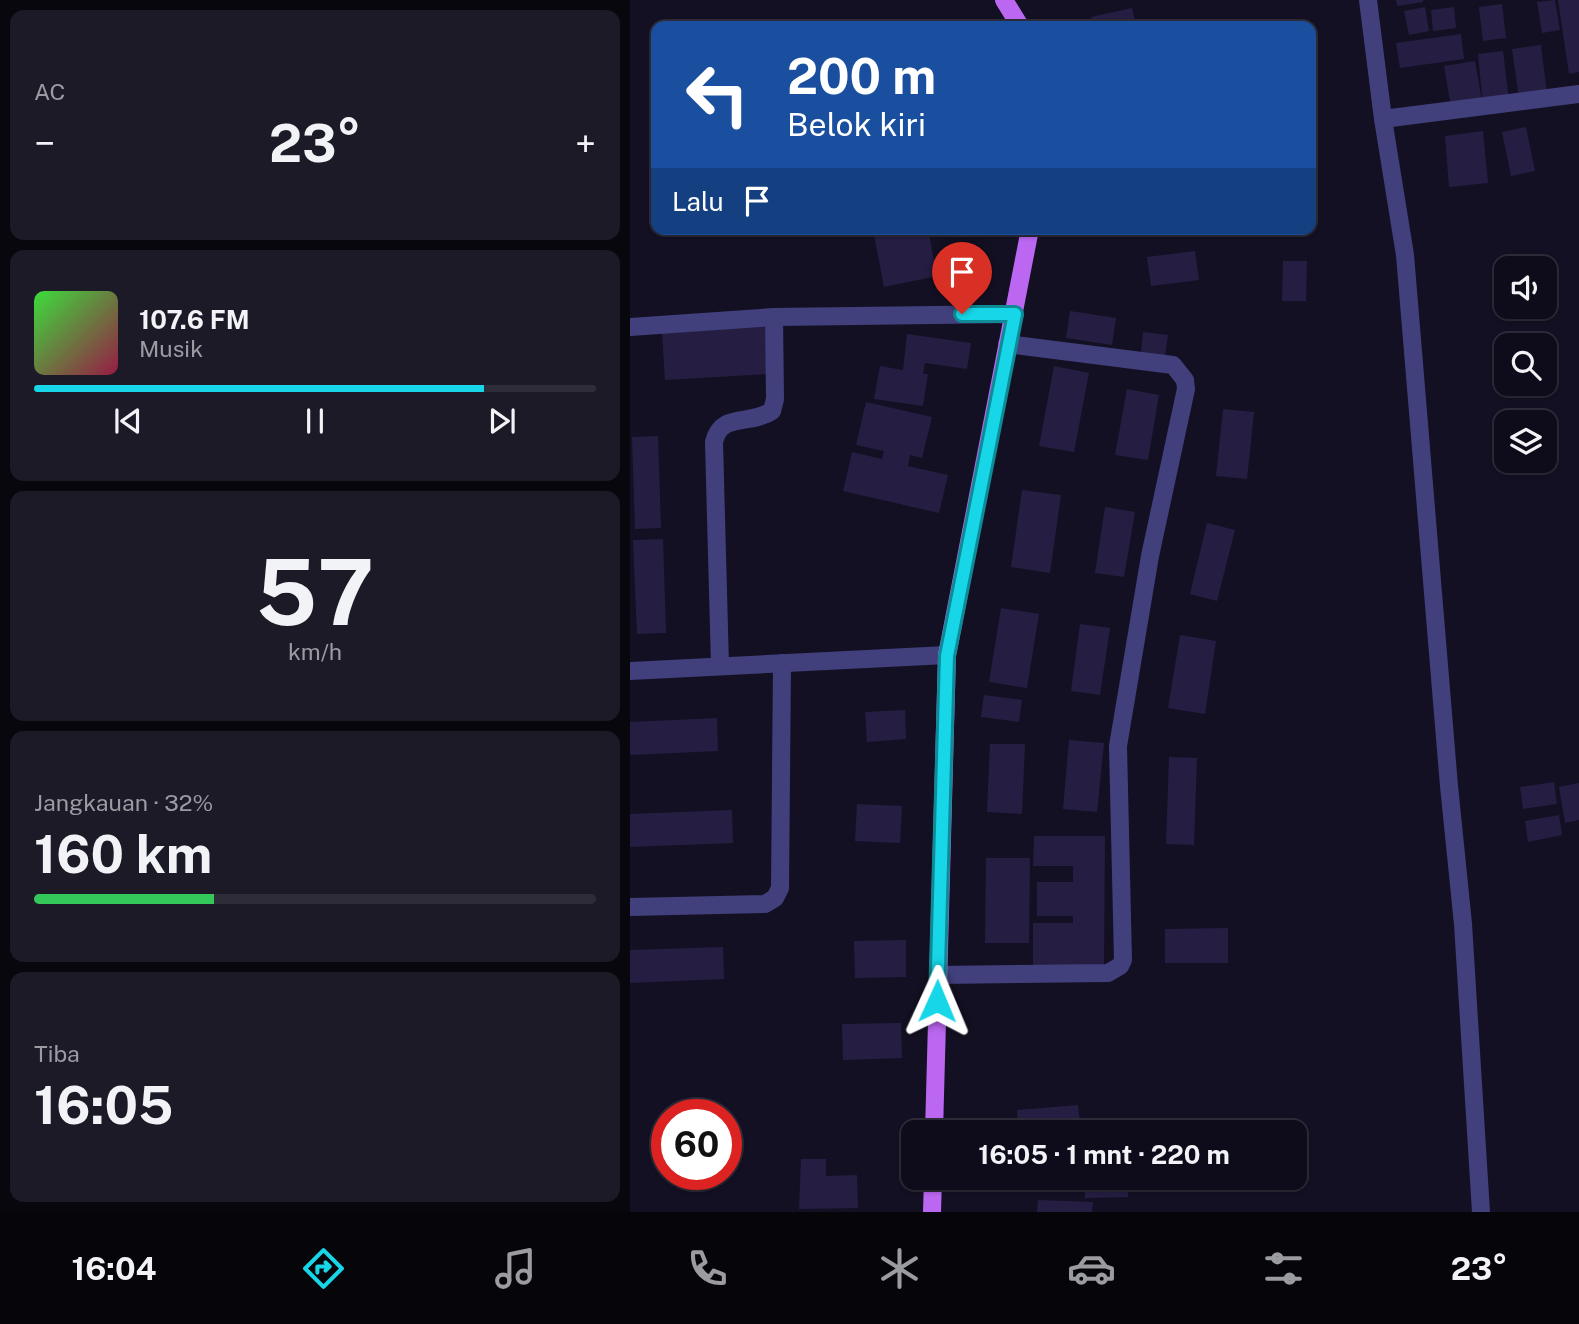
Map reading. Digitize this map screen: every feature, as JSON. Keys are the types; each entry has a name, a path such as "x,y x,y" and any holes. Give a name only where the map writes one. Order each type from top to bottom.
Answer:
{"main road":[{"path":"1004,0 1017,21"},
{"path":"934,1120 947,656 1029,235"},
{"path":"932,1212 933,1190"}],"street":[{"path":"1368,0 1383,119 1405,255 1463,924 1481,1212"},
{"path":"1383,119 1579,94"},
{"path":"630,327 774,317 1015,314"},
{"path":"720,666 714,442 716,431 723,424 761,418 772,411 775,399 774,317"},
{"path":"937,975 1108,973 1120,966 1123,960 1118,746 1150,556 1186,389 1185,380 1173,365 1007,344"},
{"path":"630,671 947,656"},
{"path":"630,907 765,904 775,898 780,888 782,663"}],"building":[{"path":"1396,0 1423,0 1423,2 1397,6"},
{"path":"1555,0 1560,30 1542,33 1537,2"},
{"path":"1558,0 1579,0 1579,72 1569,74"},
{"path":"1502,4 1506,38 1483,41 1479,7"},
{"path":"1425,7 1429,31 1409,35 1404,11"},
{"path":"1454,7 1456,28 1433,31 1431,10"},
{"path":"1132,8 1135,21 1092,21 1091,17"},
{"path":"1461,34 1464,59 1400,68 1396,43"},
{"path":"1541,45 1547,94 1519,98 1512,49"},
{"path":"1503,51 1509,100 1483,106 1478,54"},
{"path":"1475,61 1482,101 1451,107 1444,66"},
{"path":"1526,127 1535,171 1511,176 1502,132"},
{"path":"1483,131 1488,183 1449,187 1445,136"},
{"path":"874,235 929,235 937,276 884,287"},
{"path":"1195,251 1199,280 1151,286 1147,257"},
{"path":"1283,261 1307,261 1306,301 1282,301"},
{"path":"1070,311 1116,318 1112,345 1066,338"},
{"path":"765,326 768,374 665,380 662,333"},
{"path":"1143,332 1168,335 1165,356 1141,353"},
{"path":"907,334 971,343 967,369 925,363 923,374 928,374 923,406 874,399 880,366 903,370"},
{"path":"1054,366 1089,373 1074,452 1039,446"},
{"path":"1127,389 1159,395 1148,460 1115,455"},
{"path":"866,402 932,417 922,458 910,455 908,466 948,475 939,513 843,491 852,452 882,459 884,451 856,445"},
{"path":"1223,409 1254,412 1247,479 1216,476"},
{"path":"658,436 661,528 635,529 632,437"},
{"path":"1022,490 1061,495 1050,573 1011,567"},
{"path":"1105,507 1135,512 1124,577 1095,573"},
{"path":"1207,523 1235,530 1217,601 1190,594"},
{"path":"663,539 666,633 637,634 633,540"},
{"path":"1001,608 1039,614 1027,688 989,682"},
{"path":"1080,624 1110,628 1100,695 1071,691"},
{"path":"1180,635 1216,641 1205,714 1168,708"},
{"path":"984,695 1022,700 1019,722 981,717"},
{"path":"905,710 906,739 867,742 865,712"},
{"path":"717,718 718,751 630,755 630,722"},
{"path":"1069,740 1104,743 1097,812 1063,809"},
{"path":"990,744 1025,744 1022,814 987,812"},
{"path":"1169,757 1197,758 1194,845 1166,844"},
{"path":"1554,782 1557,804 1523,809 1520,787"},
{"path":"1579,783 1579,820 1565,823 1559,787"},
{"path":"857,804 902,806 900,843 855,841"},
{"path":"732,810 733,843 630,847 630,814"},
{"path":"1559,815 1562,835 1528,842 1525,821"},
{"path":"1034,836 1105,836 1104,965 1033,965 1033,923 1073,923 1073,916 1037,916 1037,882 1073,882 1073,866 1033,866"},
{"path":"986,858 1030,858 1029,943 985,943"},
{"path":"1228,928 1228,963 1165,963 1165,929"},
{"path":"906,940 906,977 855,978 854,941"},
{"path":"723,947 724,979 630,983 630,950"},
{"path":"901,1023 902,1058 843,1060 842,1024"},
{"path":"1078,1105 1080,1120 1018,1120 1017,1110"},
{"path":"801,1159 826,1159 826,1176 857,1175 858,1208 799,1209"},
{"path":"1085,1190 1128,1190 1128,1197 1085,1198"},
{"path":"1038,1200 1093,1202 1092,1212 1037,1212"}],"route":[{"path":"937,1001 947,656 1015,314 962,314"}]}
